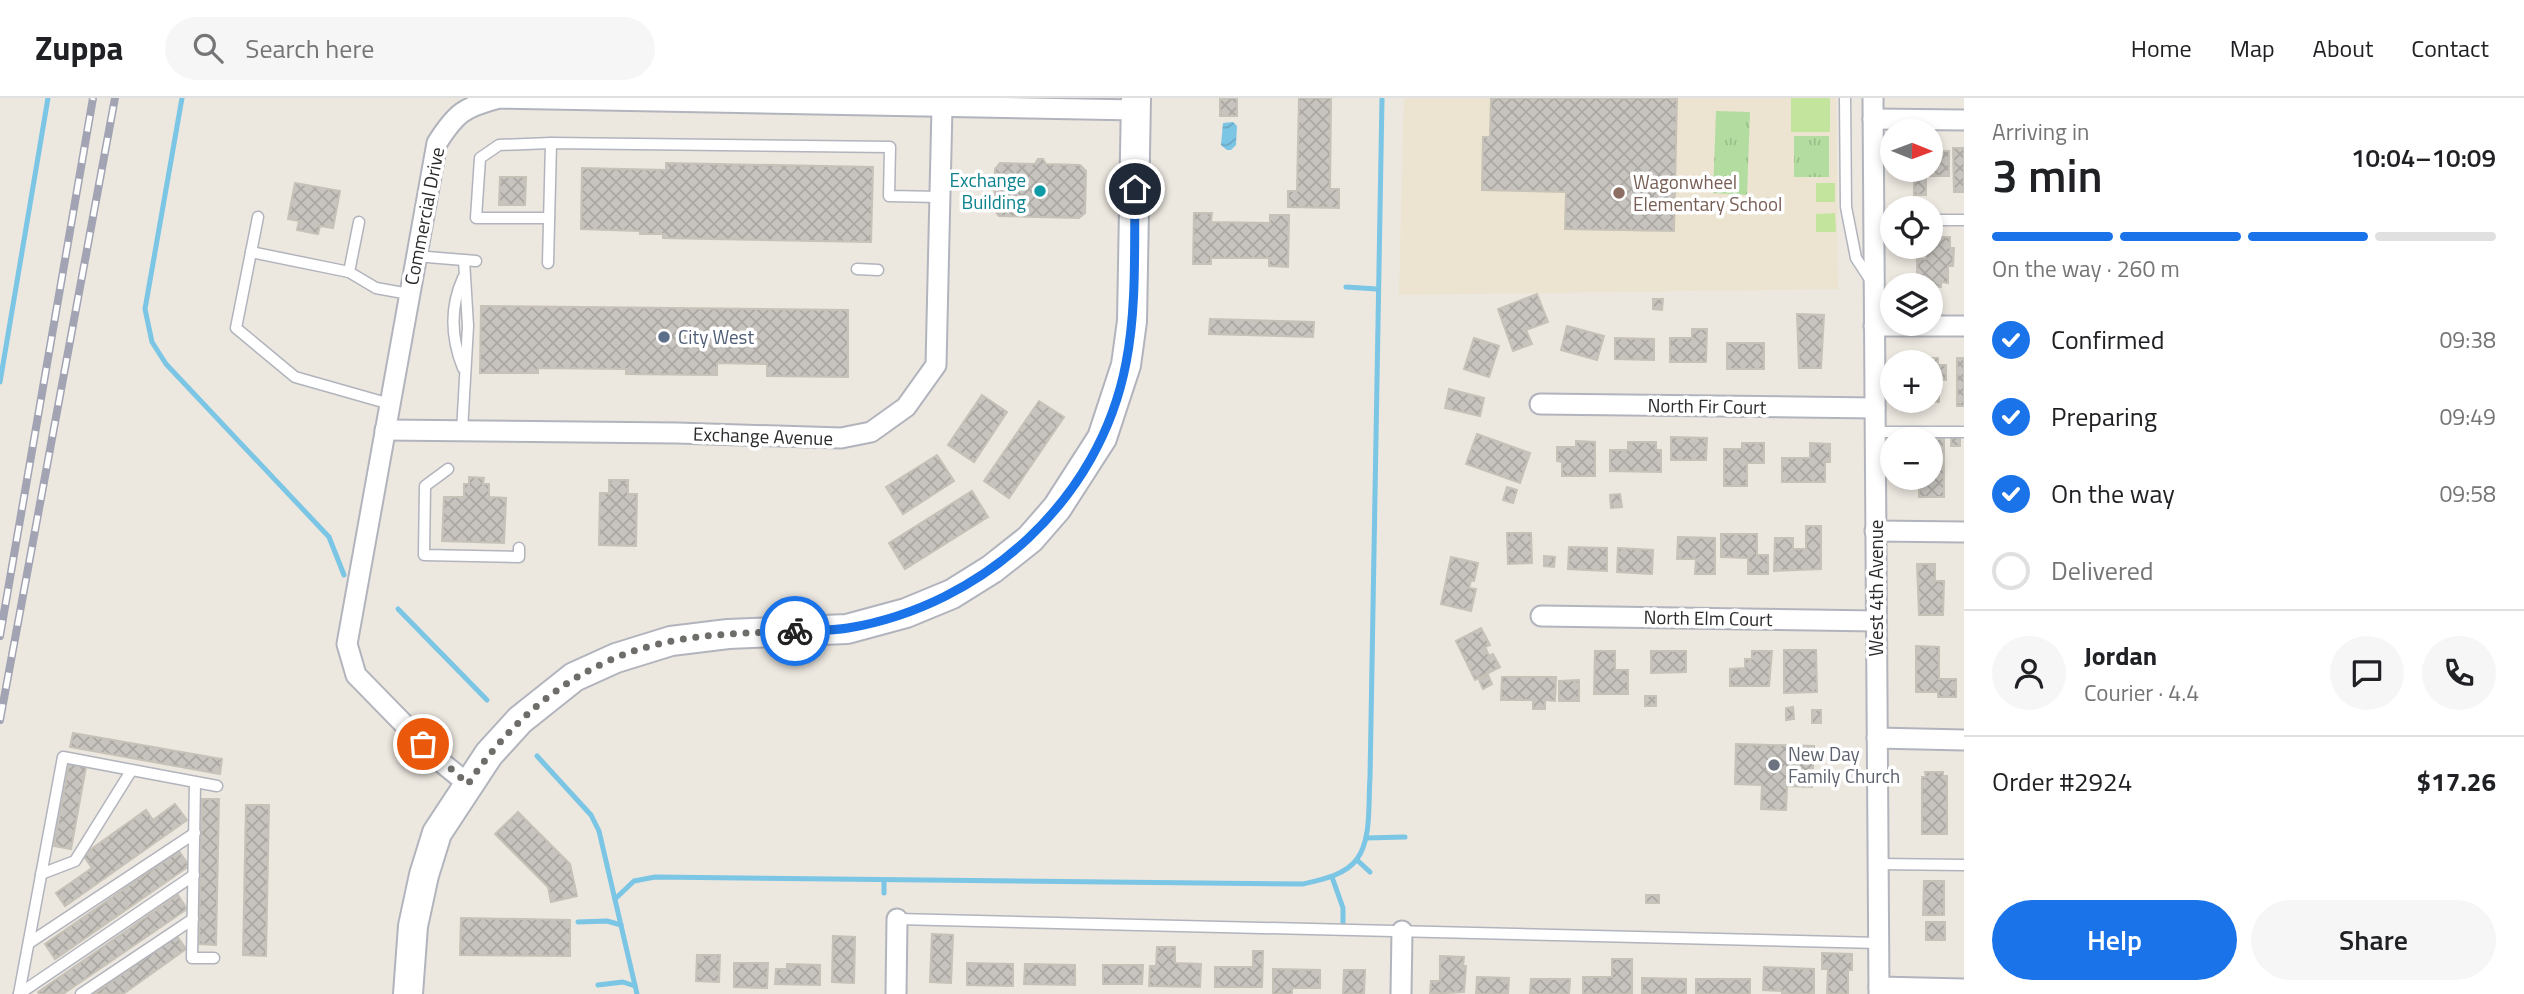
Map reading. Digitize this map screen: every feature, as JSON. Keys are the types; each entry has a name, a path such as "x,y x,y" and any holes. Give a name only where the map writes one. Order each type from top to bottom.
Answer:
{"street":[{"name":"Commercial Drive","path":"468,784 441,761 356,675 347,644 437,143 452,119 474,104 499,98 942,107 1136,104"},
{"name":"West 4th Avenue","path":"1872,98 1881,196"},
{"path":"408,994 414,926 424,876 438,833 489,754 520,720 575,677 616,657 671,641 728,634 847,629 906,613 952,594 992,569 1030,539 1065,497 1102,438 1126,365 1132,321 1136,104"},
{"name":"Exchange Avenue","path":"385,430 677,433 841,438 871,432 906,407 936,365 942,107"},
{"path":"1873,119 1964,120"},
{"name":"West 4th Avenue","path":"1879,990 1874,286 1880,242"},
{"path":"1874,326 1964,326"},
{"name":"North Fir Court","path":"1540,404 1875,408"},
{"path":"1875,531 1964,531"},
{"name":"North Elm Court","path":"1541,616 1876,621"},
{"path":"1877,738 1964,740"},
{"path":"896,994 897,919"},
{"path":"1401,994 1402,931"},
{"path":"1879,990 1964,989"}],"lane":[{"path":"1845,98 1846,206 1856,258 1874,286"},
{"path":"550,218 476,218 480,158 499,145 551,143 890,146 889,196 940,197"},
{"path":"548,263 551,143"},
{"path":"258,217 236,328 295,377 390,404"},
{"path":"1943,220 1964,220"},
{"path":"349,272 359,222"},
{"path":"251,252 349,272 376,288 409,294"},
{"path":"415,256 476,261"},
{"path":"462,430 468,326 464,260"},
{"path":"857,269 877,270"},
{"path":"1875,432 1964,432"},
{"path":"448,468 425,486 424,555 519,557 519,548"},
{"path":"19,994 63,757 217,786"},
{"path":"41,874 75,861 131,771"},
{"path":"195,783 192,957 214,958"},
{"path":"29,943 194,834"},
{"path":"1878,864 1964,865"},
{"path":"19,994 194,875"},
{"path":"80,994 193,919"},
{"path":"897,919 1879,943"}],"shaded area":[{"name":"Wagonwheel Elementary School","path":"1404,98 1836,98 1838,289 1399,295"}],"green space":[{"path":"1791,98 1830,98 1830,132 1791,132"},
{"path":"1716,111 1750,112 1747,195 1713,193"},
{"path":"1794,136 1829,136 1829,177 1794,177"},
{"path":"1816,183 1835,183 1835,202 1816,202"},
{"path":"1835,213 1836,232 1816,232 1816,214"}],"water":[{"path":"1233,122 1237,126 1236,145 1227,150 1221,145 1223,123"}],"building":[{"path":"1220,98 1237,98 1237,116 1220,116"},
{"path":"1299,98 1331,98 1330,189 1339,189 1339,208 1288,207 1288,191 1297,191"},
{"path":"1491,98 1677,98 1674,231 1565,229 1566,192 1482,190 1483,137 1490,137"},
{"path":"1953,148 1964,148 1964,192 1954,192"},
{"path":"1943,151 1949,151 1949,176 1943,176"},
{"name":"Exchange Building","path":"1038,159 1043,159 1046,164 1080,165 1086,171 1085,213 1079,218 999,216 994,210 995,169 1000,163 1035,164"},
{"path":"666,163 873,167 871,242 663,238 663,234 640,234 640,231 581,229 582,168 666,170"},
{"path":"500,177 526,177 525,205 499,205"},
{"path":"1914,182 1926,182 1926,195 1914,195"},
{"path":"295,183 340,191 333,228 320,226 318,234 297,230 299,221 288,219"},
{"path":"1194,213 1212,213 1211,222 1270,223 1270,215 1289,215 1288,267 1269,266 1269,258 1211,258 1211,264 1193,264"},
{"path":"1943,237 1950,237 1950,248 1954,248 1953,266 1948,266 1948,283 1943,282 1943,273 1917,273 1917,259 1943,259"},
{"path":"1537,294 1548,322 1526,330 1532,344 1513,351 1498,309"},
{"path":"1653,299 1663,299 1662,310 1653,309"},
{"name":"City West","path":"481,306 848,310 848,377 767,376 767,364 717,363 717,375 626,374 626,369 538,368 538,373 480,373"},
{"path":"1797,314 1824,315 1821,368 1799,368"},
{"path":"1210,319 1314,322 1313,337 1209,334"},
{"path":"1567,326 1604,336 1597,360 1561,350"},
{"path":"1692,329 1707,329 1706,362 1670,362 1670,338 1692,338"},
{"path":"1474,338 1499,346 1489,377 1464,369"},
{"path":"1615,338 1654,339 1654,360 1615,359"},
{"path":"1727,343 1764,343 1764,369 1727,369"},
{"path":"1957,358 1964,358 1964,406 1957,406"},
{"path":"1943,365 1946,365 1946,380 1943,380"},
{"path":"1449,389 1484,398 1480,416 1445,408"},
{"path":"982,395 1007,412 974,462 948,445"},
{"path":"1039,401 1064,417 1009,498 984,481"},
{"path":"1477,434 1530,453 1520,483 1466,464"},
{"path":"1671,437 1707,438 1706,460 1671,460"},
{"path":"1951,437 1960,437 1960,446 1951,446"},
{"path":"1944,439 1944,497 1919,497 1919,490 1943,490"},
{"path":"1576,441 1595,442 1595,476 1562,476 1562,462 1557,461 1557,447 1576,447"},
{"path":"1628,442 1656,442 1656,450 1661,450 1661,472 1610,471 1610,450 1628,450"},
{"path":"1742,443 1764,443 1764,463 1747,463 1747,486 1724,486 1724,449 1742,449"},
{"path":"1810,443 1830,444 1830,462 1825,462 1825,482 1782,482 1782,458 1810,458"},
{"path":"937,455 954,481 903,514 886,487"},
{"path":"469,477 484,478 483,484 489,484 489,497 506,498 504,543 442,541 444,497 464,497 464,484 469,484"},
{"path":"609,480 628,480 628,494 637,494 636,546 599,545 600,493 609,493"},
{"path":"1507,487 1517,490 1513,503 1503,500"},
{"path":"972,491 988,517 905,569 889,543"},
{"path":"1620,494 1622,507 1611,508 1610,495"},
{"path":"1806,526 1821,526 1821,569 1774,571 1775,538 1793,538 1793,549 1806,549"},
{"path":"1507,533 1531,533 1532,563 1508,564"},
{"path":"1721,534 1757,534 1757,555 1768,555 1768,574 1748,574 1748,558 1721,557"},
{"path":"1678,537 1715,538 1715,574 1695,574 1696,559 1677,559"},
{"path":"1569,547 1607,548 1607,571 1568,569"},
{"path":"1618,548 1653,550 1652,574 1617,572"},
{"path":"1544,556 1555,557 1554,567 1544,566"},
{"path":"1451,557 1478,563 1474,581 1471,580 1469,588 1476,589 1471,611 1441,604"},
{"path":"1917,564 1935,564 1935,581 1944,581 1943,615 1919,615"},
{"path":"1481,628 1490,645 1485,647 1489,656 1493,654 1500,667 1475,680 1456,641"},
{"path":"1916,646 1939,647 1939,679 1956,679 1956,697 1938,697 1938,692 1916,692"},
{"path":"1784,650 1816,650 1817,692 1784,693"},
{"path":"1595,651 1615,651 1615,670 1628,670 1628,694 1594,694"},
{"path":"1651,651 1686,651 1686,672 1651,673"},
{"path":"1752,651 1772,651 1769,686 1730,686 1730,669 1745,668 1745,659 1752,659"},
{"path":"1488,675 1492,684 1483,689 1479,680"},
{"path":"1502,677 1556,677 1555,701 1545,700 1545,709 1533,709 1533,700 1501,700"},
{"path":"1579,680 1579,701 1559,701 1559,681"},
{"path":"1645,696 1656,696 1656,706 1645,706"},
{"path":"1793,707 1794,719 1786,720 1786,708"},
{"path":"1812,710 1821,710 1821,723 1812,723"},
{"path":"73,733 222,759 220,774 70,747"},
{"name":"New Day Family Church","path":"1736,744 1814,746 1812,787 1787,786 1786,810 1761,809 1762,785 1735,784"},
{"path":"69,764 86,767 71,849 54,846"},
{"path":"1925,772 1943,772 1943,776 1947,776 1947,834 1922,834 1922,777 1926,777"},
{"path":"202,799 219,799 216,945 199,944"},
{"path":"175,804 187,820 65,906 56,893 92,868 83,855 146,810 153,820"},
{"path":"246,805 269,805 266,956 243,955"},
{"path":"518,812 570,864 577,896 551,902 548,887 495,834"},
{"path":"179,851 189,866 55,959 45,944"},
{"path":"1924,881 1944,881 1944,915 1923,915"},
{"path":"178,895 187,909 63,994 39,994 38,992"},
{"path":"1646,895 1659,895 1659,903 1646,903"},
{"path":"461,918 570,920 570,956 460,955"},
{"path":"1926,922 1945,922 1945,940 1926,940"},
{"path":"932,934 953,935 951,983 930,982"},
{"path":"177,936 186,949 123,994 94,994"},
{"path":"833,936 855,937 854,983 832,982"},
{"path":"1157,947 1175,947 1175,963 1201,964 1200,987 1149,986 1150,966 1156,966"},
{"path":"1253,951 1263,951 1262,987 1215,987 1215,967 1253,967"},
{"path":"1822,953 1852,954 1852,970 1848,970 1848,994 1827,994 1828,969 1822,969"},
{"path":"697,955 720,955 719,982 696,981"},
{"path":"1440,956 1464,957 1464,992 1430,994 1431,981 1440,981"},
{"path":"1612,959 1632,959 1632,994 1583,994 1583,977 1612,977"},
{"path":"734,963 768,963 767,988 734,987"},
{"path":"967,963 1013,964 1013,986 967,985"},
{"path":"787,964 820,965 820,985 775,984 776,969 787,969"},
{"path":"1025,964 1075,965 1075,985 1024,984"},
{"path":"1103,965 1143,965 1142,984 1103,984"},
{"path":"1764,967 1814,969 1814,994 1782,994 1782,991 1763,990"},
{"path":"1273,969 1320,970 1320,988 1292,988 1292,994 1273,994"},
{"path":"1344,970 1365,970 1364,994 1343,994"},
{"path":"1477,977 1509,978 1508,994 1476,994"},
{"path":"1642,978 1686,979 1686,994 1642,994"},
{"path":"1531,979 1570,979 1569,994 1530,994"},
{"path":"1696,979 1750,979 1750,994 1696,994"}],"waterway":[{"path":"0,382 48,98"},
{"path":"182,98 145,309 152,342 166,364 329,537 344,575"},
{"path":"615,899 634,881 655,877 1303,884 1332,876 1352,865 1362,851 1369,809 1382,98"},
{"path":"1346,287 1377,289"},
{"path":"398,609 487,700"},
{"path":"537,756 591,815 599,831 637,994"},
{"path":"1366,838 1405,837"},
{"path":"1357,860 1370,872"},
{"path":"1332,877 1343,908 1343,925"},
{"path":"884,881 884,893"},
{"path":"578,922 607,921 621,925"},
{"path":"598,985 623,982 635,986"}],"railway":[{"path":"0,636 93,98"},
{"path":"0,720 115,98"}],"way so far":[{"path":"423,744 468,784 489,754 520,720 575,677 616,657 671,641 728,634 795,631"}],"place":[{"name":"Exchange Building","path":"1040,191"},
{"name":"Wagonwheel Elementary School","path":"1619,193"},
{"name":"City West","path":"664,337"},
{"name":"New Day Family Church","path":"1774,765"}],"route":[{"path":"795,631 847,629 906,613 952,594 992,569 1030,539 1057,508 1102,438 1126,365 1132,321 1135,189"}]}
